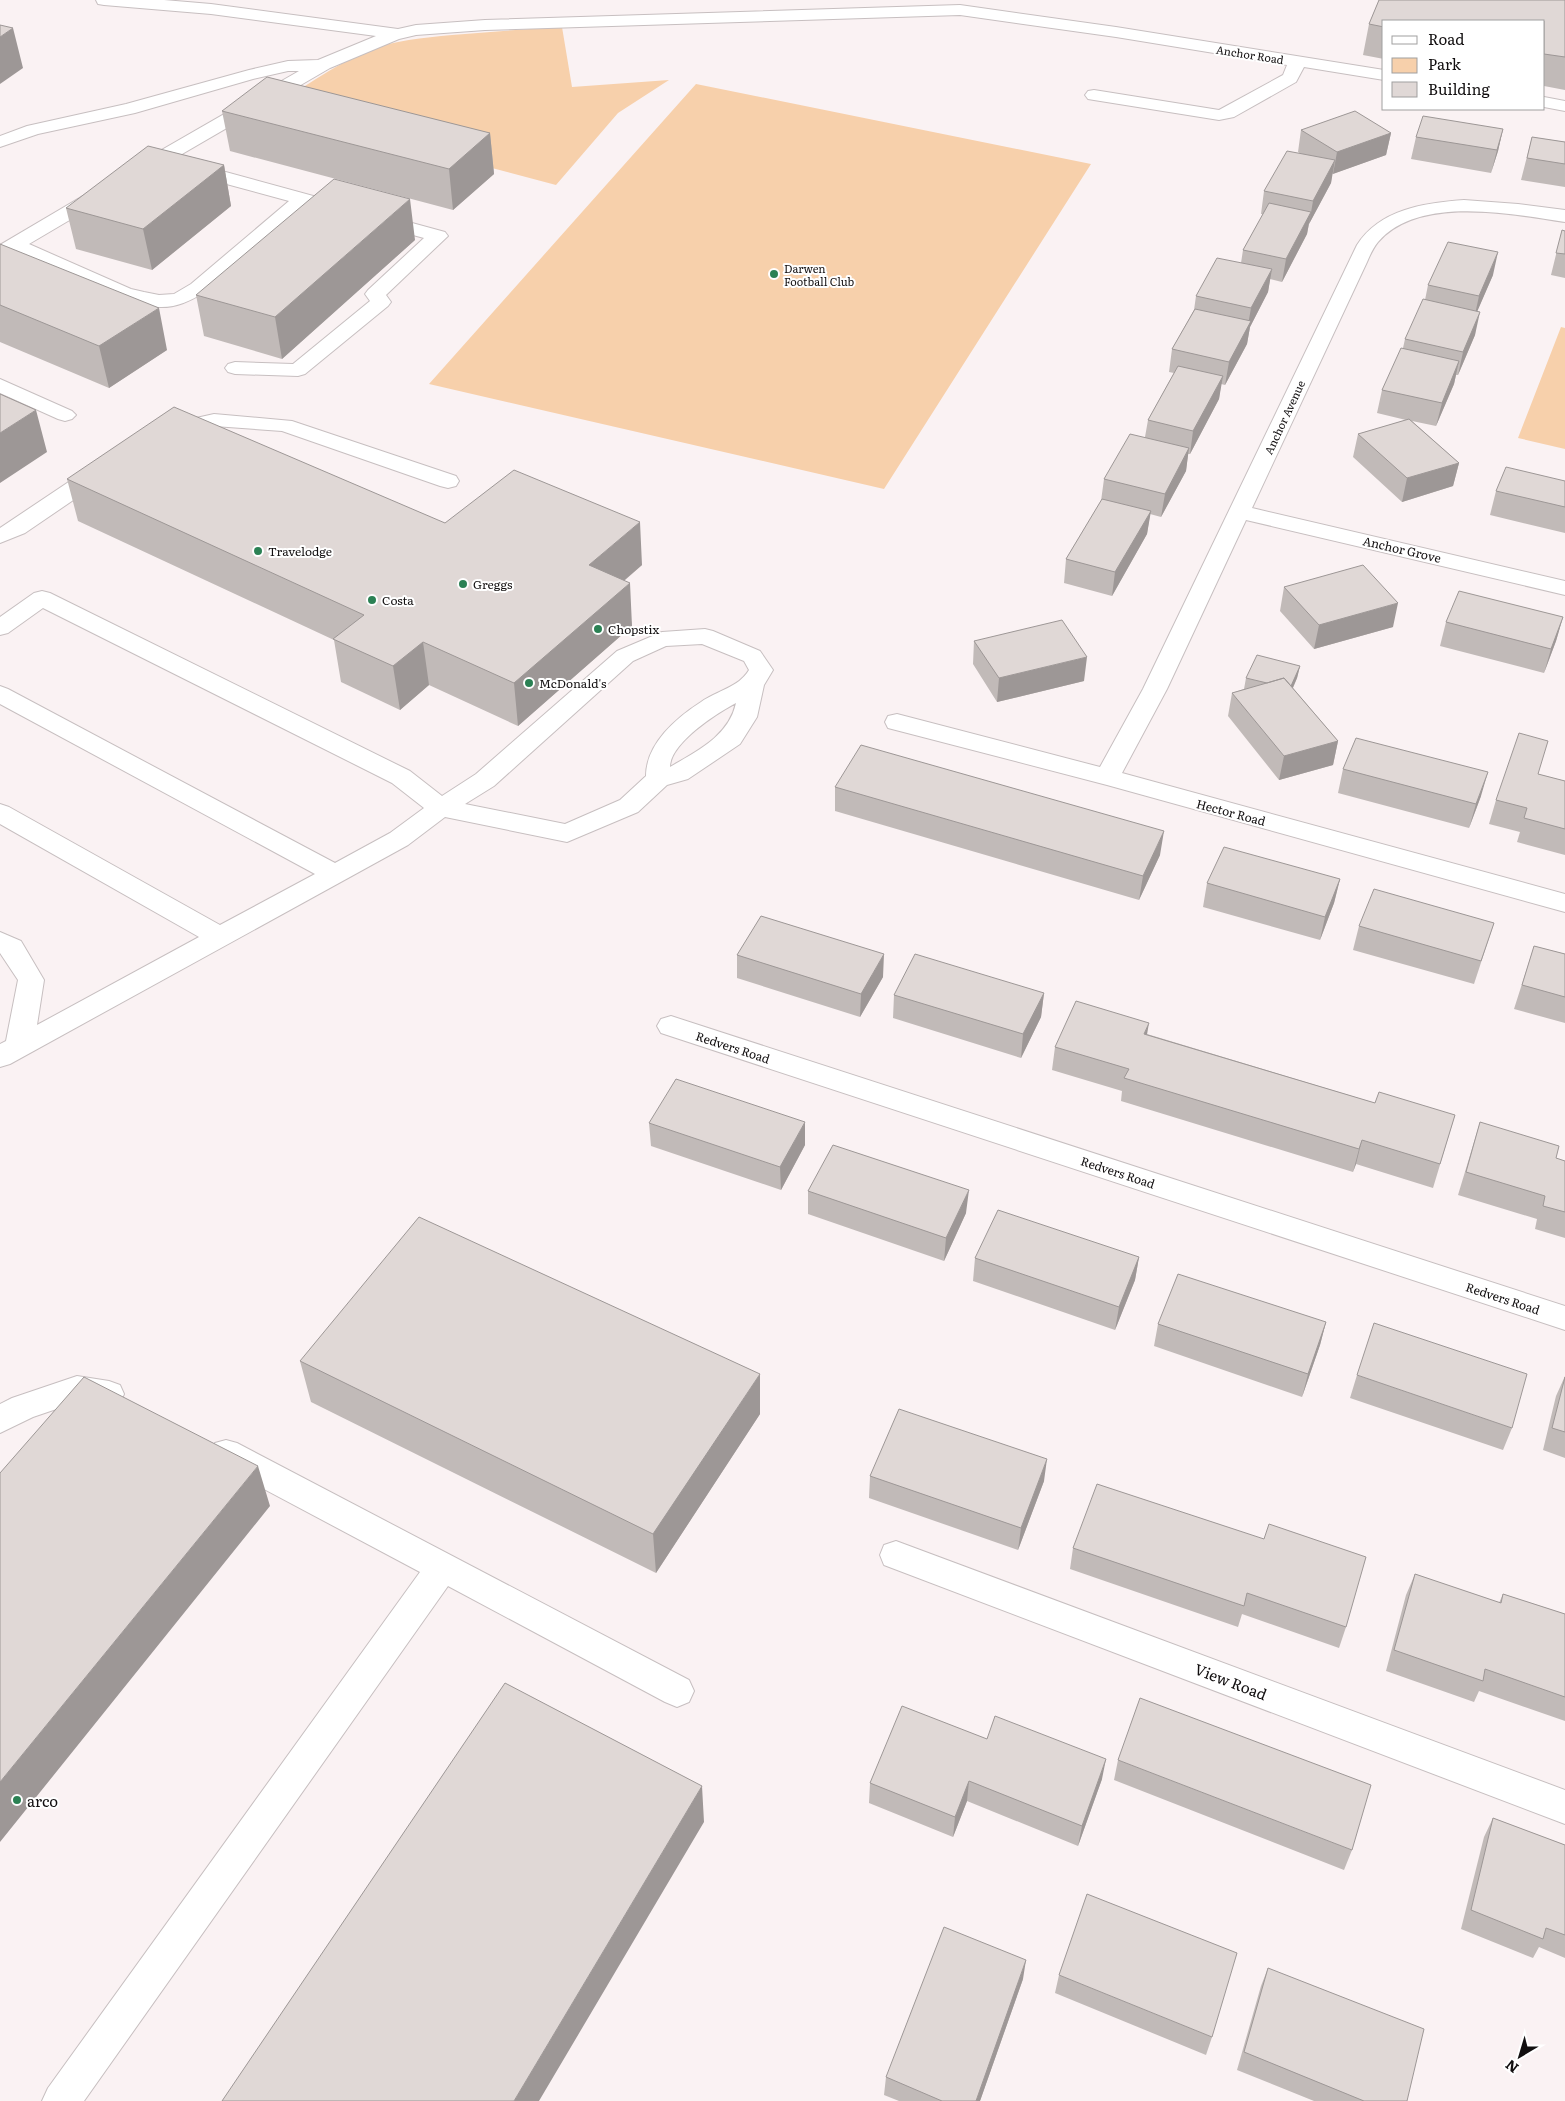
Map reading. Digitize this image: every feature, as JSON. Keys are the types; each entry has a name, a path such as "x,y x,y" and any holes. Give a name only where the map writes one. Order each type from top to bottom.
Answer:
{"street":[{"path":"104,0 211,9 398,34"},
{"path":"998,0 1029,20"},
{"name":"Anchor Road","path":"398,34 416,30 485,26 960,10 1116,32 1382,75"},
{"path":"7,249 324,64 398,34"},
{"path":"1094,95 1219,115 1228,113 1290,78 1298,61"},
{"path":"0,142 33,130 129,109 249,75 288,66 324,64"},
{"path":"1545,102 1565,106"},
{"path":"159,160 438,236 374,294 382,302 298,370 235,368"},
{"path":"7,249 124,293 158,301 179,299 198,288 302,200"},
{"name":"Anchor Avenue","path":"1107,777 1156,688 1357,262 1374,235 1389,224 1408,216 1451,207 1494,206 1565,216"},
{"path":"0,385 65,415"},
{"path":"150,437 158,432 214,420 285,425 448,481"},
{"path":"0,536 17,528 117,460"},
{"name":"Anchor Grove","path":"1240,512 1565,588"},
{"path":"0,628 42,598 401,777 442,808 567,833 629,806 658,779 679,774 702,760 730,738 745,717 752,685 760,670 752,656 704,636 662,640 625,656 485,780 442,808 399,839 10,1052"},
{"path":"658,779 658,763 673,737 710,707 752,685"},
{"path":"0,694 336,874"},
{"name":"Hector Road","path":"897,722 1107,777 1565,903"},
{"path":"0,813 220,936"},
{"path":"0,941 12,948 31,980 10,1052"},
{"name":"Redvers Road","path":"671,1026 1565,1318"},
{"path":"0,1420 23,1407 76,1390 116,1395 133,1405"},
{"path":"204,1442 677,1692"},
{"name":"View Road","path":"896,1555 1565,1808"},
{"path":"61,2101 442,1568"}],"green space":[{"path":"562,27 572,87 669,80 618,113 556,185 268,109 342,63 367,51 388,44 452,35"},
{"name":"Darwen Football Club","path":"696,84 1091,164 884,489 429,384"},
{"path":"1561,327 1565,328 1565,449 1518,438"}],"building":[{"path":"1379,0 1565,0 1565,57 1545,54 1545,20 1382,20 1382,27 1369,24"},
{"path":"0,25 13,28 0,37"},
{"path":"267,77 490,133 449,169 222,111"},
{"path":"1355,111 1391,133 1337,152 1301,130"},
{"path":"1423,116 1503,129 1497,150 1416,137"},
{"path":"1532,137 1565,142 1565,164 1527,158"},
{"path":"148,146 224,165 143,229 66,208"},
{"path":"1287,151 1335,160 1313,201 1264,191"},
{"path":"334,179 410,199 275,317 196,295"},
{"path":"1269,203 1311,212 1286,259 1243,250"},
{"path":"1562,230 1565,231 1565,254 1556,253"},
{"path":"1448,242 1498,252 1479,296 1428,285"},
{"path":"0,244 159,308 99,346 0,305"},
{"path":"1217,258 1272,269 1251,308 1196,296"},
{"path":"1423,299 1480,312 1463,352 1405,339"},
{"path":"1195,309 1251,321 1229,362 1172,349"},
{"path":"1401,348 1459,361 1442,403 1382,390"},
{"path":"1178,366 1223,376 1193,431 1148,420"},
{"path":"0,394 36,410 0,433"},
{"path":"174,407 445,523 514,470 640,522 589,565 630,583 514,683 423,642 393,666 333,639 364,615 67,479"},
{"path":"1409,419 1459,463 1407,478 1358,434"},
{"path":"1130,434 1189,448 1165,494 1104,479"},
{"path":"1506,467 1565,481 1565,507 1496,491"},
{"path":"1102,499 1151,511 1115,572 1066,559"},
{"path":"1363,565 1398,603 1319,625 1284,587"},
{"path":"1459,591 1563,617 1551,649 1446,622"},
{"path":"1062,620 1087,657 999,678 974,641"},
{"path":"1257,655 1300,666 1291,686 1284,678 1267,683 1246,678"},
{"path":"1284,678 1338,741 1284,756 1232,693"},
{"path":"1519,733 1548,741 1538,774 1565,781 1565,829 1524,818 1527,808 1496,800"},
{"path":"1356,738 1488,772 1476,804 1343,769"},
{"path":"861,745 1164,831 1143,876 835,787"},
{"path":"1224,847 1340,879 1325,917 1207,883"},
{"path":"1374,889 1494,923 1481,961 1359,926"},
{"path":"761,916 884,954 861,994 737,955"},
{"path":"1534,946 1565,954 1565,997 1522,985"},
{"path":"915,954 1044,993 1023,1034 894,995"},
{"path":"1076,1001 1149,1023 1144,1034 1375,1103 1379,1092 1455,1115 1440,1164 1362,1140 1359,1149 1124,1078 1129,1069 1055,1047"},
{"path":"676,1079 805,1122 780,1167 649,1123"},
{"path":"1480,1122 1559,1146 1556,1158 1565,1161 1565,1212 1543,1206 1545,1196 1466,1172"},
{"path":"833,1145 969,1190 946,1238 808,1191"},
{"path":"998,1210 1139,1257 1119,1307 975,1258"},
{"path":"419,1217 760,1374 653,1534 300,1361"},
{"path":"1178,1274 1326,1322 1308,1374 1158,1324"},
{"path":"1374,1323 1527,1374 1512,1428 1357,1375"},
{"path":"84,1377 258,1466 0,1782 0,1473"},
{"path":"1565,1377 1565,1432 1552,1428"},
{"path":"899,1409 1047,1459 1021,1528 870,1476"},
{"path":"1097,1484 1264,1539 1269,1524 1366,1557 1346,1627 1247,1593 1244,1606 1073,1548"},
{"path":"1415,1574 1501,1603 1503,1594 1565,1614 1565,1697 1485,1669 1483,1681 1394,1650"},
{"path":"505,1683 702,1786 514,2101 222,2101"},
{"path":"1140,1698 1371,1785 1352,1850 1118,1760"},
{"path":"902,1706 987,1739 995,1716 1106,1759 1082,1826 969,1781 955,1817 870,1783"},
{"path":"1493,1818 1565,1845 1565,1935 1546,1928 1543,1939 1471,1910"},
{"path":"1087,1894 1237,1953 1212,2037 1059,1975"},
{"path":"944,1927 1026,1960 976,2101 942,2101 886,2077"},
{"path":"1268,1968 1424,2029 1407,2101 1364,2101 1244,2052"}],"place":[{"name":"Darwen Football Club","path":"774,274"},
{"name":"Travelodge","path":"258,551"},
{"name":"Greggs","path":"463,584"},
{"name":"Costa","path":"372,600"},
{"name":"Chopstix","path":"598,629"},
{"name":"McDonald's","path":"529,683"},
{"name":"arco","path":"17,1800"}]}
